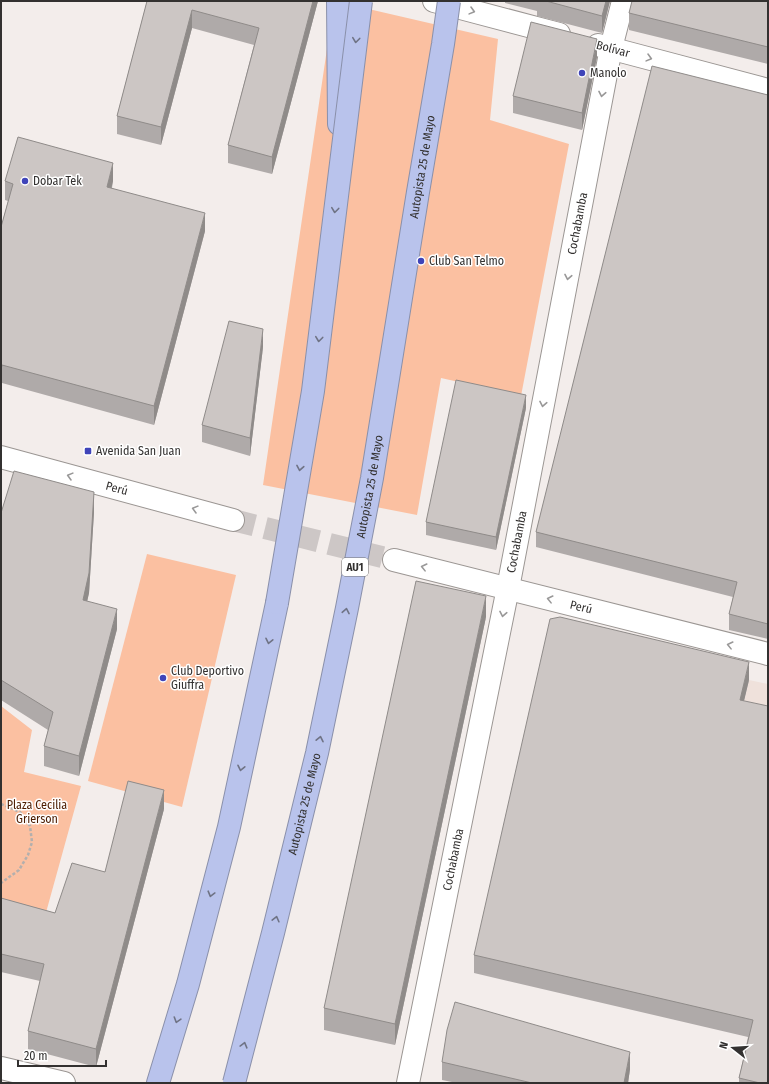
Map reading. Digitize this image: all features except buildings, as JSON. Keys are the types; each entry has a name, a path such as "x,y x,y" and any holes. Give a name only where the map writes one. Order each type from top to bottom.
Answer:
{"highway":[{"path":"338,1 339,178"},
{"path":"158,1083 188,984 229,827 277,603 313,391 361,1"},
{"name":"Autopista 25 de Mayo","path":"234,1083 273,933 317,753 345,616 373,470 443,44 448,1"}],"street":[{"name":"Bolívar","path":"434,1 768,90"},
{"name":"Cochabamba","path":"408,1083 508,588 611,48 622,1"},
{"name":"Perú","path":"1,457 233,520"},
{"name":"Perú","path":"394,560 768,654"},
{"path":"1,1068 64,1083"}],"path":[{"path":"1,804 20,812 30,826 32,842 28,855 19,870 1,883"}],"shaded area":[{"path":"749,680 768,684 768,724 740,718"}],"green space":[{"name":"Club San Telmo","path":"334,1 498,39 490,120 569,144 521,396 441,378 417,515 263,485"},
{"name":"Club Deportivo Giuffra","path":"147,554 236,575 182,807 88,781"},
{"name":"Plaza Cecilia Grierson","path":"1,706 32,730 24,772 81,786 42,927 1,916"}],"tunnel":[{"path":"233,520 394,560"}],"place":[{"name":"Manolo","path":"582,73"},
{"name":"Dobar Tek","path":"25,181"},
{"name":"Club San Telmo","path":"421,261"},
{"name":"Avenida San Juan","path":"88,451"},
{"name":"Club Deportivo Giuffra","path":"163,678"}]}
